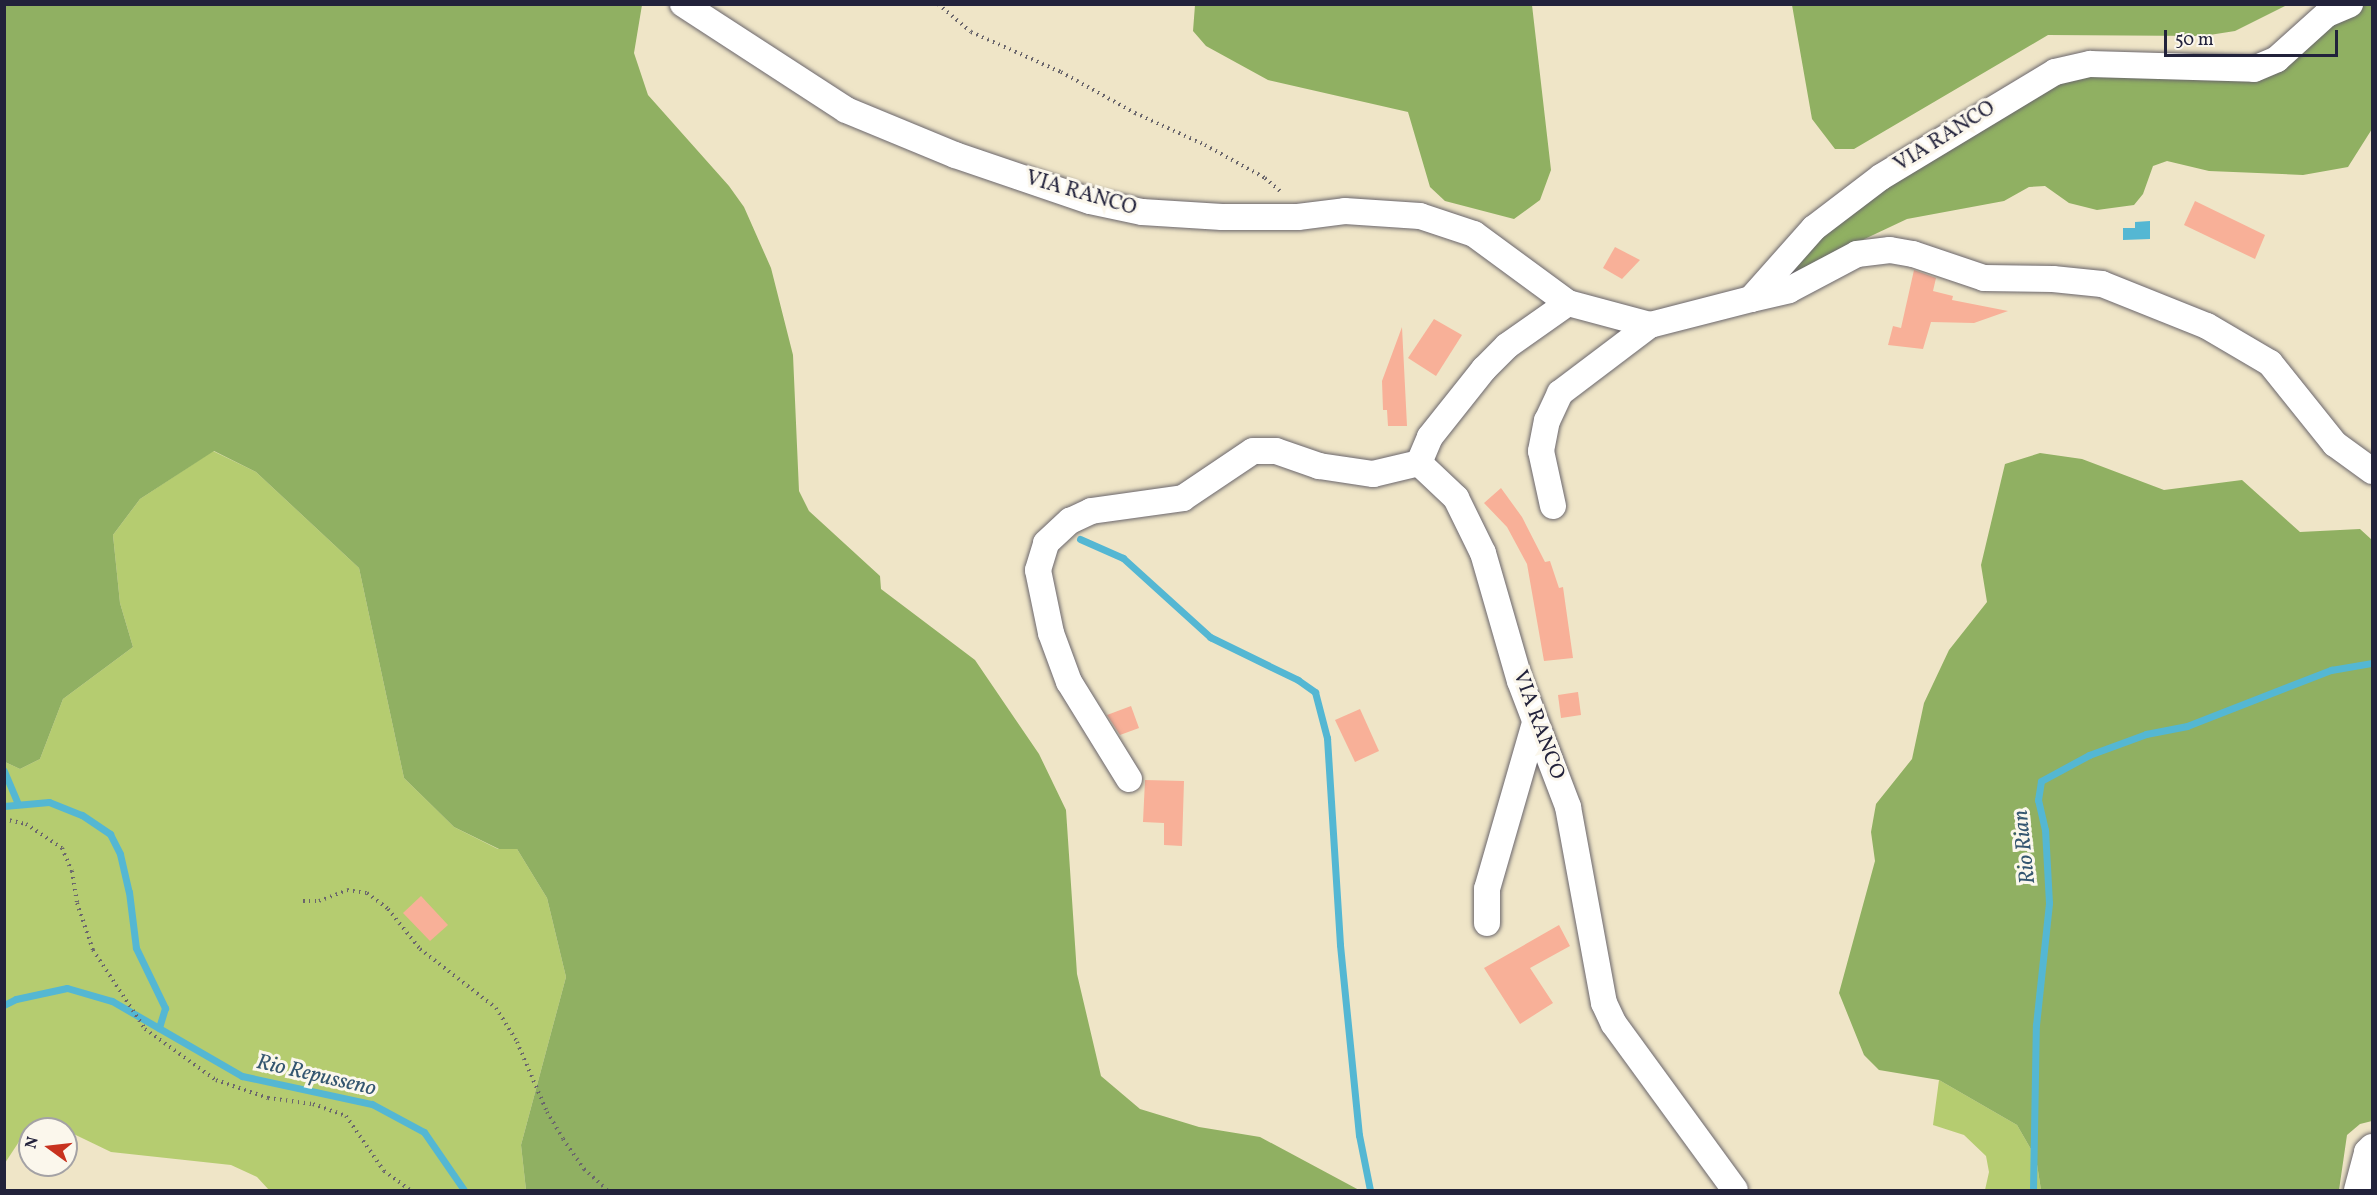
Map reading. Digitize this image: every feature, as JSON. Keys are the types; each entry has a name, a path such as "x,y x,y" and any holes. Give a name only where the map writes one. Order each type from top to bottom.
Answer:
{"street":[{"name":"VIA RANCO","path":"683,4 846,110 956,155 1090,201 1142,212 1298,217 1345,211 1420,216 1474,234 1568,303 1650,325 1751,299 1814,228 1881,177 2055,72 2090,64 2254,69 2277,59 2327,14 2350,4"},
{"path":"1751,299 1789,290 1857,254 1890,250 1914,254 1984,278 2053,279 2102,284 2207,326 2270,363 2335,444 2373,471"},
{"path":"1129,779 1069,682 1051,633 1038,570 1046,543 1070,521 1092,511 1183,498 1253,451 1275,451 1318,466 1373,474 1419,463 1423,446 1484,369 1507,346 1568,303"},
{"path":"1553,506 1541,451 1547,421 1560,393 1650,325"},
{"name":"VIA RANCO","path":"1419,463 1456,498 1479,543 1535,723 1549,750 1568,807 1605,1003 1614,1024 1735,1191"},
{"path":"1487,923 1487,889 1535,723"},
{"path":"2357,1191 2367,1152 2373,1147"}],"path":[{"path":"938,4 950,19 971,32 1061,72 1265,178 1287,197 1298,217"},
{"path":"4,819 26,824 62,848 72,871 77,903 93,950 145,1029 216,1080 268,1098 313,1104 346,1116 384,1171 410,1191"},
{"path":"303,901 319,901 347,890 367,894 388,909 420,949 496,1008 518,1042 547,1112 563,1139 584,1169 607,1191"}],"green space":[{"path":"5,4 642,5 634,53 648,95 729,186 744,207 771,268 793,355 799,491 809,511 880,576 881,589 975,660 1039,754 1066,810 1077,974 1101,1076 1140,1109 1199,1127 1260,1137 1359,1190 526,1190 521,1145 566,977 547,898 517,849 499,849 454,827 404,778 359,568 256,472 214,451 140,499 113,535 120,603 133,647 63,699 40,759 20,769 5,762"},
{"path":"1792,4 2287,5 2235,31 2203,36 2048,35 1854,149 1835,149 1812,119"},
{"path":"1195,5 1532,5 1551,170 1540,200 1514,219 1445,201 1430,187 1408,112 1268,80 1206,46 1193,31"},
{"path":"2364,5 2372,5 2372,129 2348,167 2303,175 2209,171 2167,161 2153,166 2143,194 2134,205 2097,210 2069,203 2045,186 2029,187 2004,201 1907,219 1784,277 1842,214 2033,93 2083,74 2252,78"},
{"path":"213,451 256,472 359,568 404,778 454,827 498,849 517,849 547,898 566,977 521,1145 526,1190 269,1190 257,1177 231,1165 111,1152 78,1136 78,1117 18,1117 18,1143 5,1163 5,762 20,769 40,759 63,699 133,647 120,603 113,535 140,499"},
{"path":"2040,453 2082,459 2164,490 2242,480 2300,532 2360,529 2372,540 2372,1121 2360,1124 2347,1135 2339,1190 2041,1190 2036,1158 2017,1125 1939,1080 1879,1070 1864,1055 1839,993 1875,861 1871,832 1876,804 1912,759 1924,703 1949,650 1987,602 1981,565 2005,464"},
{"path":"1939,1080 2017,1125 2036,1158 2041,1190 1985,1190 1989,1172 1986,1156 1964,1135 1933,1125"}],"water":[{"path":"2150,221 2150,239 2123,240 2123,228 2135,228 2135,222"}],"building":[{"path":"2195,201 2265,235 2255,259 2184,225"},
{"path":"1615,247 1640,260 1622,279 1603,268"},
{"path":"1914,270 1936,278 1933,291 1953,296 1952,300 2008,311 1974,323 1931,322 1923,349 1888,345 1893,326 1901,328"},
{"path":"1434,319 1462,335 1436,376 1408,358"},
{"path":"1402,327 1407,426 1388,426 1387,410 1383,410 1382,381"},
{"path":"1501,488 1522,517 1545,562 1550,561 1559,588 1563,587 1573,658 1544,661 1527,564 1507,527 1484,503"},
{"path":"1578,692 1581,715 1561,718 1558,695"},
{"path":"1131,706 1139,728 1120,735 1107,715"},
{"path":"1360,709 1379,751 1355,762 1335,720"},
{"path":"1145,780 1184,781 1182,846 1164,845 1164,823 1143,822"},
{"path":"421,896 448,925 430,941 403,913"},
{"path":"1559,925 1570,946 1530,968 1553,1003 1520,1024 1484,968"}],"waterway":[{"path":"1080,539 1123,558 1210,637 1298,680 1315,692 1327,738 1340,945 1359,1135 1370,1190"},
{"name":"Rio Rian","path":"2033,1190 2036,1025 2049,903 2045,830 2038,800 2041,781 2089,755 2146,734 2187,726 2331,670 2372,663"},
{"path":"4,771 18,804"},
{"path":"4,806 49,802 82,815 110,834 120,854 129,892 136,948 165,1008 159,1028"},
{"name":"Rio Repusseno","path":"4,1005 16,999 67,988 112,1001 242,1076 372,1104 424,1132 464,1190"}]}
